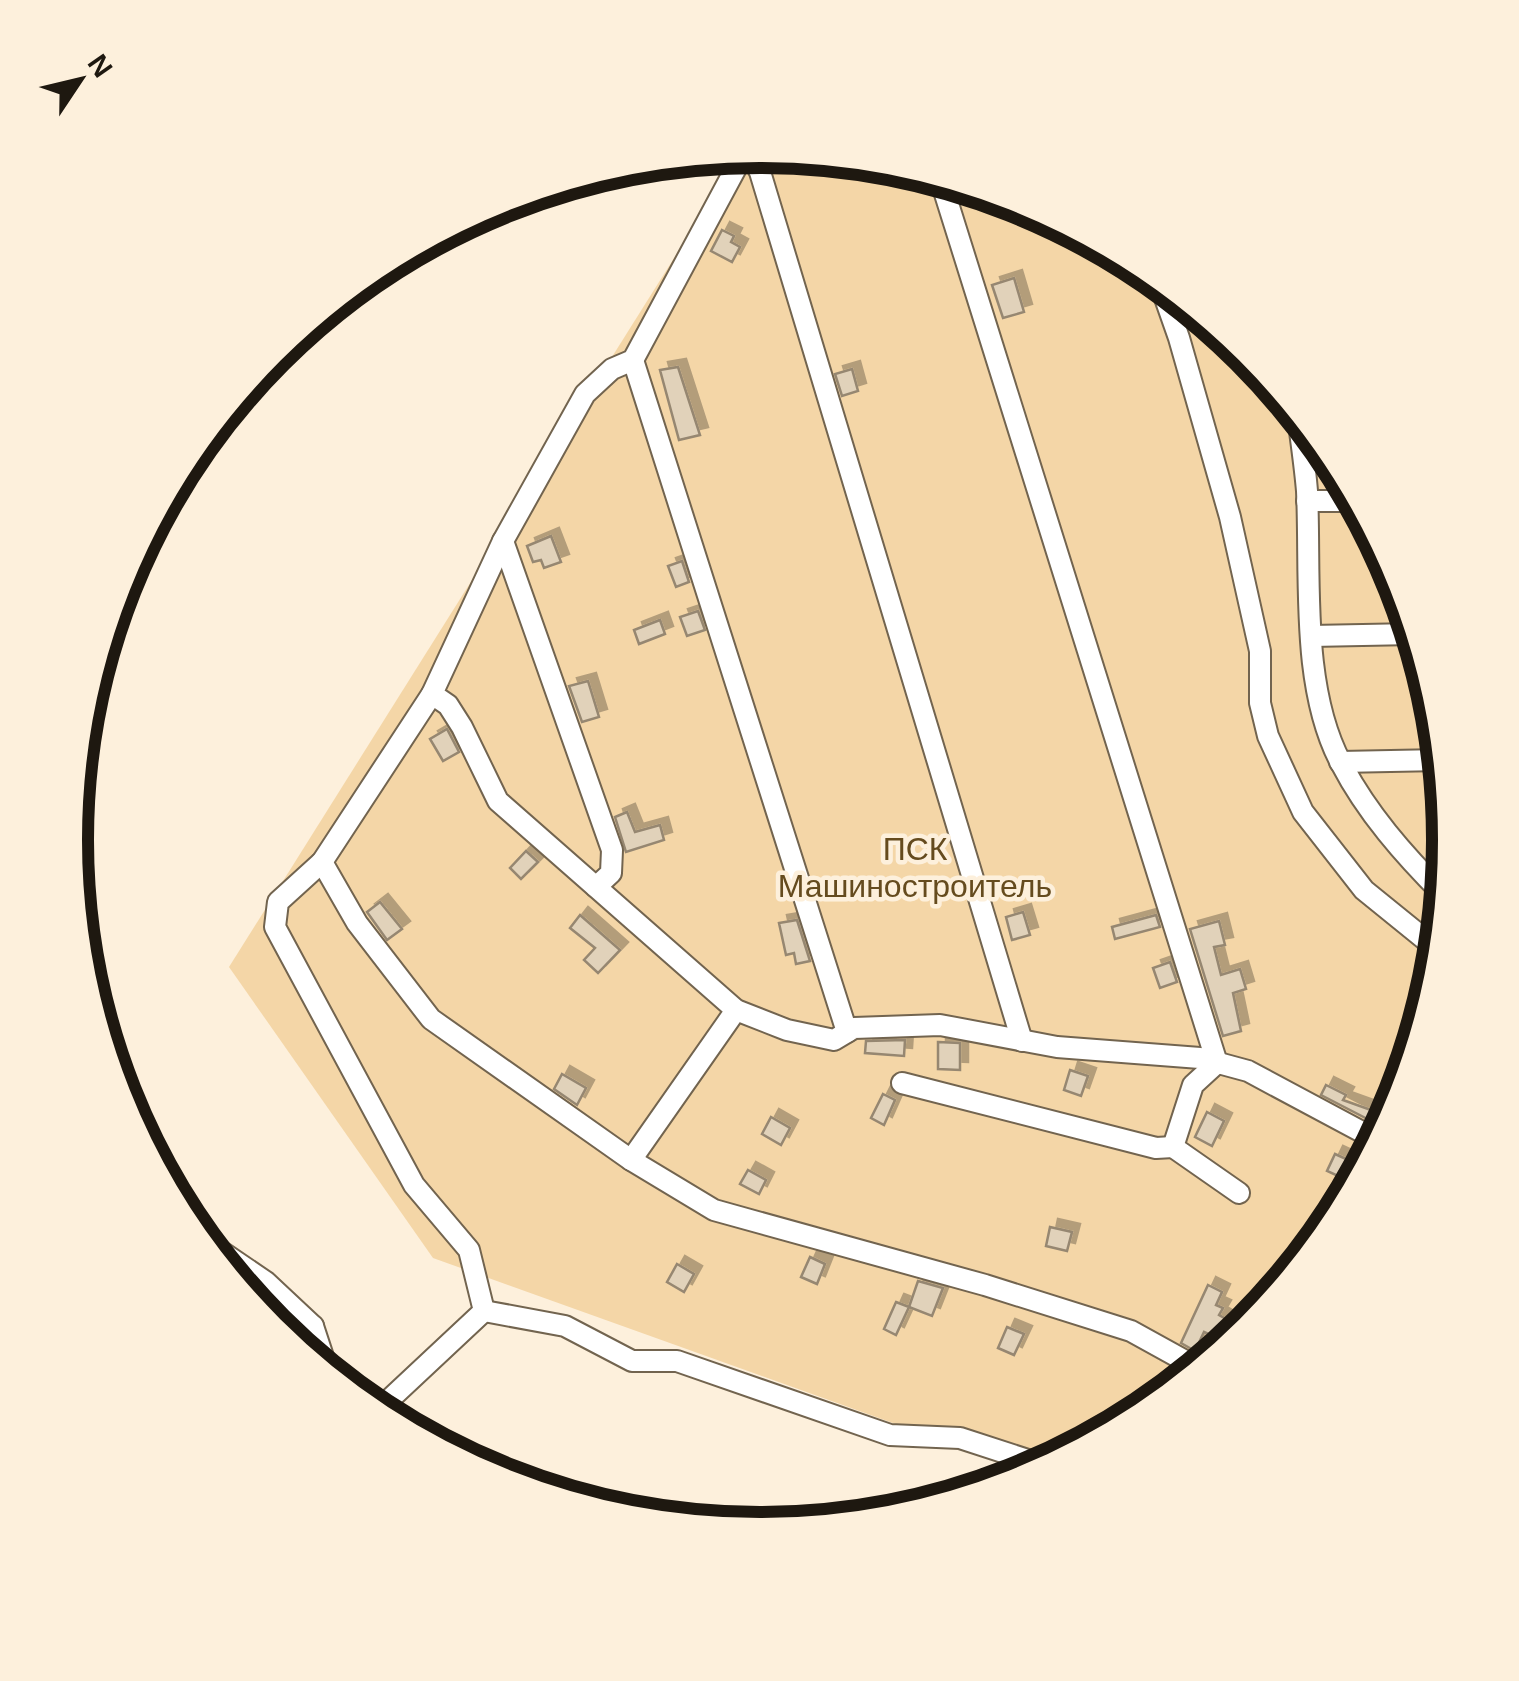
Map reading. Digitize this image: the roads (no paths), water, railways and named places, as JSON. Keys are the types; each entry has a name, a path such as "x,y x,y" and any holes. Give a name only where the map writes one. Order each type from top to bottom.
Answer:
{"street":[{"path":"757,168 1022,1041"},
{"path":"484,1311 469,1250 414,1184 275,927 278,902 322,862 432,694 504,541 585,394 612,369 632,360 738,169"},
{"path":"945,195 1217,1063"},
{"path":"1168,306 1230,516 1260,651 1260,704 1268,736 1303,812 1364,890 1424,939"},
{"path":"632,360 847,1032"},
{"path":"1301,442 1307,501 1311,636 1324,720 1340,762 1393,843 1430,881"},
{"path":"1307,501 1339,501"},
{"path":"504,541 612,850 611,874 596,887"},
{"path":"1311,636 1399,634"},
{"path":"432,694 448,706 462,727 498,800 736,1010 787,1030 834,1040 854,1028 940,1025 1057,1048 1200,1058 1248,1071 1364,1133"},
{"path":"1340,762 1427,760"},
{"path":"322,862 358,923 431,1019 631,1160 714,1210 985,1285 1132,1331 1185,1361"},
{"path":"631,1160 736,1010"},
{"path":"1173,1147 1194,1085 1217,1063"},
{"path":"902,1083 1156,1148 1173,1147 1239,1194"},
{"path":"239,1265 266,1282 313,1326 321,1350"},
{"path":"388,1400 484,1311"},
{"path":"484,1311 565,1326 632,1362 677,1362 890,1435 960,1438 1022,1459"},
{"path":"304,1335 313,1326"}],"park label":[{"name":"ПСК Машиностроитель","path":"915,868"}]}
